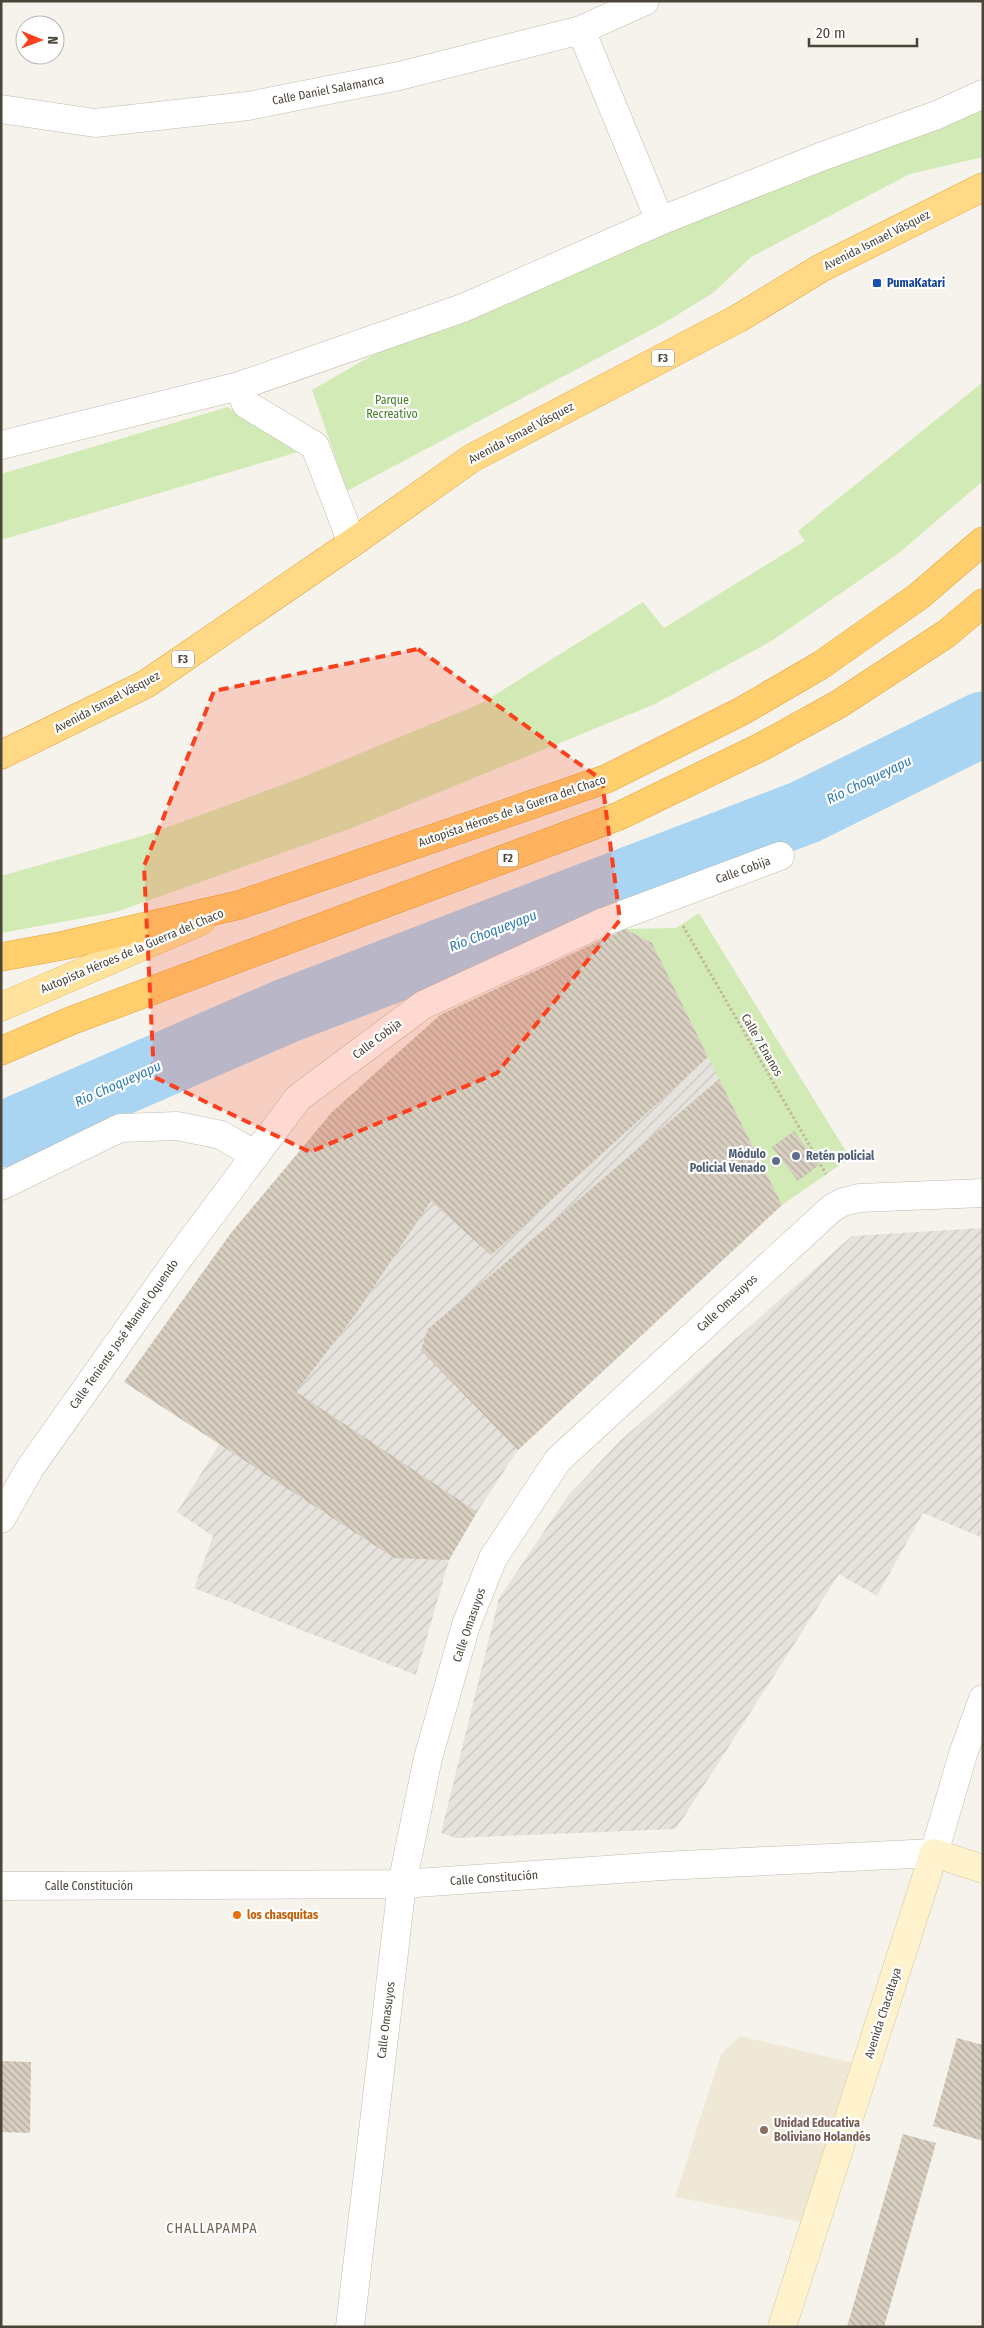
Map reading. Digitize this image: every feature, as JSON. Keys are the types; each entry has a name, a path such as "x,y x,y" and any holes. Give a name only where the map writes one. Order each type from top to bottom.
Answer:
{"highway":[{"name":"Avenida Ismael Vásquez","path":"1,755 146,684 472,458 739,318 821,268 983,187"},
{"name":"Autopista Héroes de la Guerra del Chaco","path":"239,905 606,778 742,711 821,665 919,596 983,540"},
{"name":"F2","path":"1,1051 73,1020 619,816 762,747 839,704 946,634 983,603"},
{"path":"1,957 61,946 239,905"},
{"path":"1,1061 73,1020"}],"main road":[{"name":"Autopista Héroes de la Guerra del Chaco","path":"1,1007 239,905"},
{"name":"Calle Constitución","path":"934,1853 983,1869"},
{"name":"Avenida Chacaltaya","path":"782,2327 934,1853"}],"street":[{"name":"Calle Daniel Salamanca","path":"1,109 95,123 248,106 399,76 581,30 644,1"},
{"path":"581,30 660,221"},
{"path":"2,445 239,386 464,308 660,221 823,156 937,116 983,94"},
{"path":"239,386 246,404 315,446 352,543"},
{"name":"Calle Cobija","path":"256,1156 298,1098 423,1005 603,922 780,856"},
{"path":"1,1186 120,1128 177,1126 221,1135 256,1156"},
{"name":"Calle Teniente José Manuel Oquendo","path":"1,1519 30,1468 180,1256 256,1156"},
{"name":"Calle Omasuyos","path":"350,2327 402,1884 428,1758 466,1625 493,1558 558,1460 832,1208 842,1202 859,1198 983,1193"},
{"name":"Avenida Chacaltaya","path":"934,1853 964,1751 983,1699"},
{"name":"Calle Constitución","path":"1,1886 402,1884 662,1866 934,1853"}],"path":[{"name":"Calle 7 Enanos","path":"666,898 842,1202"}],"highlighted area":[{"path":"418,649 602,780 620,920 497,1073 310,1152 154,1077 144,866 214,691"}],"shaded area":[{"path":"652,943 782,1205 518,1450 477,1512 449,1560 416,1675 194,1588 213,1536 177,1512 220,1443 124,1382 231,1233"},
{"path":"983,1228 983,1538 923,1513 877,1596 839,1574 676,1829 456,1838 441,1833 499,1598 568,1496 620,1441 852,1236"},
{"name":"Unidad Educativa Boliviano Holandés","path":"740,2036 853,2063 802,2222 675,2197 721,2054"}],"green space":[{"name":"Parque Recreativo","path":"983,105 983,157 910,174 751,257 713,293 664,323 347,491 312,390 371,356 658,232"},
{"path":"983,382 983,481 899,553 770,642 655,704 352,828 116,912 1,933 1,876 149,834 298,779 482,703 643,602 664,628 805,541 798,531"},
{"path":"228,407 298,452 1,540 1,474"},
{"path":"699,913 850,1158 782,1205 652,944 625,929 676,928"}],"building":[{"path":"625,929 652,943 708,1057 491,1255 431,1201 355,1315 296,1392 477,1512 449,1560 394,1558 124,1382 231,1233 332,1112 440,1015"},
{"path":"719,1079 782,1205 518,1450 421,1350 428,1329"},
{"name":"Retén policial","path":"794,1131 819,1165 798,1181 772,1147"},
{"path":"957,2038 983,2045 983,2141 933,2126"},
{"path":"1,2061 31,2062 30,2133 1,2132"},
{"path":"903,2134 936,2143 884,2327 847,2327"}],"waterway":[{"name":"Río Choqueyapu","path":"1,1135 286,1011 805,812 983,724"}],"place":[{"name":"PumaKatari","path":"877,283"},
{"name":"Retén policial","path":"796,1156"},
{"name":"Módulo Policial Venado","path":"776,1161"},
{"name":"los chasquitas","path":"237,1915"},
{"name":"Unidad Educativa Boliviano Holandés","path":"764,2130"}],"district":[{"name":"CHALLAPAMPA","path":"212,2228"}]}
